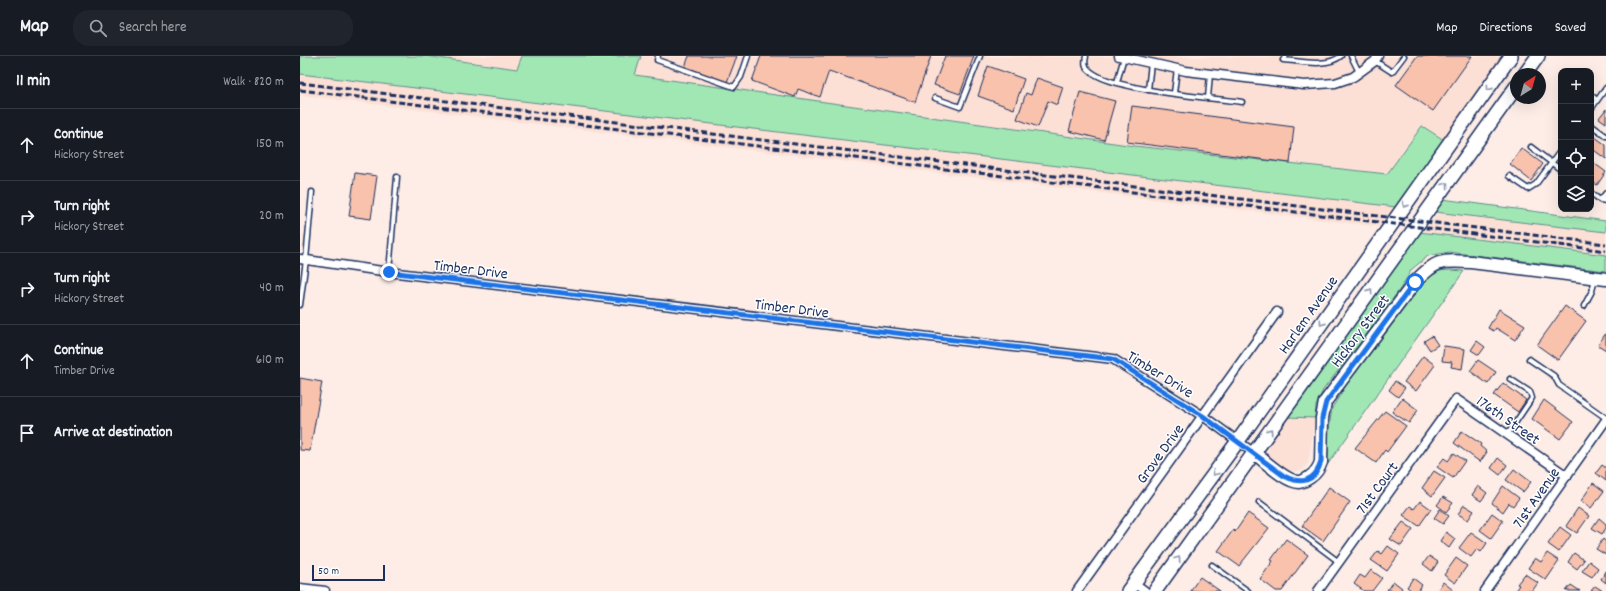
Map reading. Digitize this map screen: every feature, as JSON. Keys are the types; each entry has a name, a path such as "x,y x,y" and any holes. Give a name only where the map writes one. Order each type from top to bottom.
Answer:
{"main road":[{"name":"Harlem Avenue","path":"1131,587 1238,441 1511,56"},
{"path":"1529,68 1538,56"},
{"path":"1155,591 1510,95"}],"street":[{"path":"1121,57 1148,60 1177,69 1304,85 1335,83 1353,77 1377,58"},
{"name":"Timber Drive","path":"303,260 389,272 1113,359 1203,416 1254,453"},
{"name":"Hickory Street","path":"1254,453 1292,481 1299,482 1305,480 1319,468 1321,462 1322,418 1326,402 1415,282 1437,263 1450,261 1471,262 1600,278"},
{"name":"Grove Drive","path":"1077,591 1277,312"},
{"name":"176th Street","path":"1456,399 1567,476"},
{"name":"71st Court","path":"1318,591 1456,399"},
{"name":"71st Avenue","path":"1486,591 1606,419"},
{"path":"1131,587 1145,591"},
{"path":"300,588 325,591"}],"lane":[{"path":"658,56 657,60 734,87 741,77 748,56"},
{"path":"935,98 960,107 980,56"},
{"path":"1086,56 1085,62 1088,69 1098,76 1117,82 1148,90 1242,102"},
{"path":"1286,56 1283,60 1324,63 1336,60 1341,56"},
{"path":"1351,56 1359,72"},
{"path":"1377,58 1392,72 1404,56"},
{"path":"1117,82 1121,57"},
{"path":"1148,60 1148,90"},
{"path":"1174,93 1177,69"},
{"path":"1208,98 1210,74"},
{"path":"1594,104 1606,88"},
{"path":"1594,127 1606,136"},
{"path":"1531,147 1558,168"},
{"path":"1509,176 1528,189 1536,184 1558,154"},
{"path":"389,272 397,177"},
{"path":"300,305 303,260 312,192"},
{"path":"1600,200 1606,193"},
{"path":"1594,195 1600,200 1606,201"},
{"path":"1584,306 1600,278"},
{"path":"1529,359 1554,376 1559,385 1606,419"},
{"path":"1507,435 1532,398 1530,392 1510,379"},
{"path":"1259,502 1339,562"},
{"path":"1212,565 1248,591"}],"shaded area":[{"path":"425,56 522,56 517,69"},
{"path":"641,56 1504,56 1444,140 1422,126 1387,174 1135,146 634,75"},
{"path":"300,74 1396,207 1381,227 300,95"},
{"path":"1439,212 1606,232 1606,255 1424,233"},
{"path":"1287,417 1315,418 1308,464 1300,471 1289,471 1277,463 1268,454 1269,443"}],"green space":[{"path":"300,56 425,56 517,69 522,56 641,56 635,75 1135,146 1387,174 1422,126 1444,140 1396,207 300,74"},
{"path":"1442,199 1606,221 1606,232 1435,212"},
{"path":"1419,232 1606,255 1606,271 1449,252 1428,256 1412,269 1400,289 1323,390 1316,406 1315,418 1287,417"},
{"path":"1438,271 1464,271 1328,464 1328,436 1332,408 1347,384 1426,280"}],"building":[{"path":"689,56 737,56 727,82 685,67"},
{"path":"761,56 931,56 915,102 829,71 820,97 798,89 795,97 752,81"},
{"path":"945,56 974,56 960,94 934,85"},
{"path":"1417,56 1472,56 1433,111 1396,85"},
{"path":"988,66 1024,79 1014,109 978,96"},
{"path":"1037,78 1063,87 1057,105 1048,101 1038,127 1017,119 1026,93 1031,95"},
{"path":"1080,92 1115,101 1104,140 1069,131"},
{"path":"1132,106 1294,127 1290,163 1127,142"},
{"path":"1606,109 1606,123 1599,118"},
{"path":"1594,136 1606,145 1606,159 1594,150"},
{"path":"1521,148 1543,164 1531,181 1510,164"},
{"path":"1594,163 1606,172 1597,185 1594,183"},
{"path":"355,173 377,176 371,219 349,216"},
{"path":"1565,306 1586,321 1558,360 1537,345"},
{"path":"1499,309 1525,325 1515,340 1496,328 1494,331 1488,328"},
{"path":"1606,333 1606,350 1598,345"},
{"path":"1432,336 1438,345 1430,350 1424,341"},
{"path":"1477,341 1485,347 1479,355 1471,350"},
{"path":"1444,346 1465,349 1462,369 1451,367 1452,362 1442,361"},
{"path":"1423,356 1435,365 1416,391 1404,382"},
{"path":"1478,360 1496,372 1488,384 1470,371"},
{"path":"300,378 322,382 310,451 300,450"},
{"path":"1395,381 1405,388 1398,397 1389,390"},
{"path":"1503,383 1526,400 1518,412 1494,395"},
{"path":"1402,398 1418,410 1409,423 1392,412"},
{"path":"1544,400 1573,422 1560,439 1532,419"},
{"path":"1385,411 1406,426 1387,452 1385,450 1376,463 1355,448"},
{"path":"1462,431 1481,444 1480,446 1487,452 1480,462 1454,443"},
{"path":"1454,453 1465,461 1453,478 1437,467 1444,458 1448,461"},
{"path":"1498,458 1507,465 1500,475 1491,468"},
{"path":"1602,465 1606,468 1606,481 1596,473"},
{"path":"1514,469 1531,482 1523,492 1506,480"},
{"path":"1434,471 1445,478 1432,496 1422,488"},
{"path":"1593,483 1604,491 1591,508 1581,501"},
{"path":"1478,486 1487,493 1481,501 1472,495"},
{"path":"1503,486 1519,498 1513,506 1509,503 1503,512 1492,503"},
{"path":"1329,487 1350,502 1323,541 1302,526"},
{"path":"1443,497 1453,503 1446,512 1437,505"},
{"path":"1420,501 1431,509 1419,526 1403,515 1410,506 1414,509"},
{"path":"1464,505 1474,511 1468,520 1458,514"},
{"path":"1578,508 1589,516 1577,533 1566,526"},
{"path":"1440,509 1449,516 1443,524 1434,518"},
{"path":"1248,513 1269,528 1239,566 1218,551 1233,530 1235,532"},
{"path":"1492,513 1503,521 1491,538 1480,530"},
{"path":"1599,518 1606,524 1606,528 1602,534 1592,528"},
{"path":"1403,522 1413,529 1401,546 1390,539"},
{"path":"1560,527 1571,535 1559,552 1548,544"},
{"path":"1446,532 1455,539 1449,548 1440,541"},
{"path":"1471,532 1487,543 1481,552 1477,549 1471,557 1459,548"},
{"path":"1286,539 1308,555 1282,591 1276,591 1260,579"},
{"path":"1603,539 1606,542 1606,555 1596,549"},
{"path":"1388,546 1399,554 1387,571 1371,560 1378,551 1382,554"},
{"path":"1547,553 1559,561 1546,580 1528,568 1535,558 1541,562"},
{"path":"1574,553 1584,560 1577,569 1568,562"},
{"path":"1429,556 1438,562 1432,571 1423,564"},
{"path":"1456,558 1467,566 1455,583 1444,575"},
{"path":"1589,561 1598,568 1592,577 1582,571"},
{"path":"1371,570 1382,578 1372,591 1364,591 1354,584 1360,575 1365,578"},
{"path":"1606,571 1606,583 1601,579"},
{"path":"1525,574 1538,583 1532,591 1515,591 1519,585 1517,584"},
{"path":"1200,577 1220,591 1190,591"},
{"path":"1413,578 1422,585 1418,591 1412,591 1407,587"},
{"path":"1393,581 1402,588 1400,591 1387,590"},
{"path":"1443,582 1453,590 1453,591 1437,591"},
{"path":"1571,585 1580,591 1566,591"},
{"path":"1595,586 1603,591 1591,591"}],"railway":[{"path":"300,83 1606,244"},
{"path":"300,90 1606,251"}],"route":[{"path":"389,272 1113,359 1203,416 1284,476 1292,481 1299,482 1305,480 1319,468 1321,462 1322,418 1326,402 1332,391 1415,282"}]}
